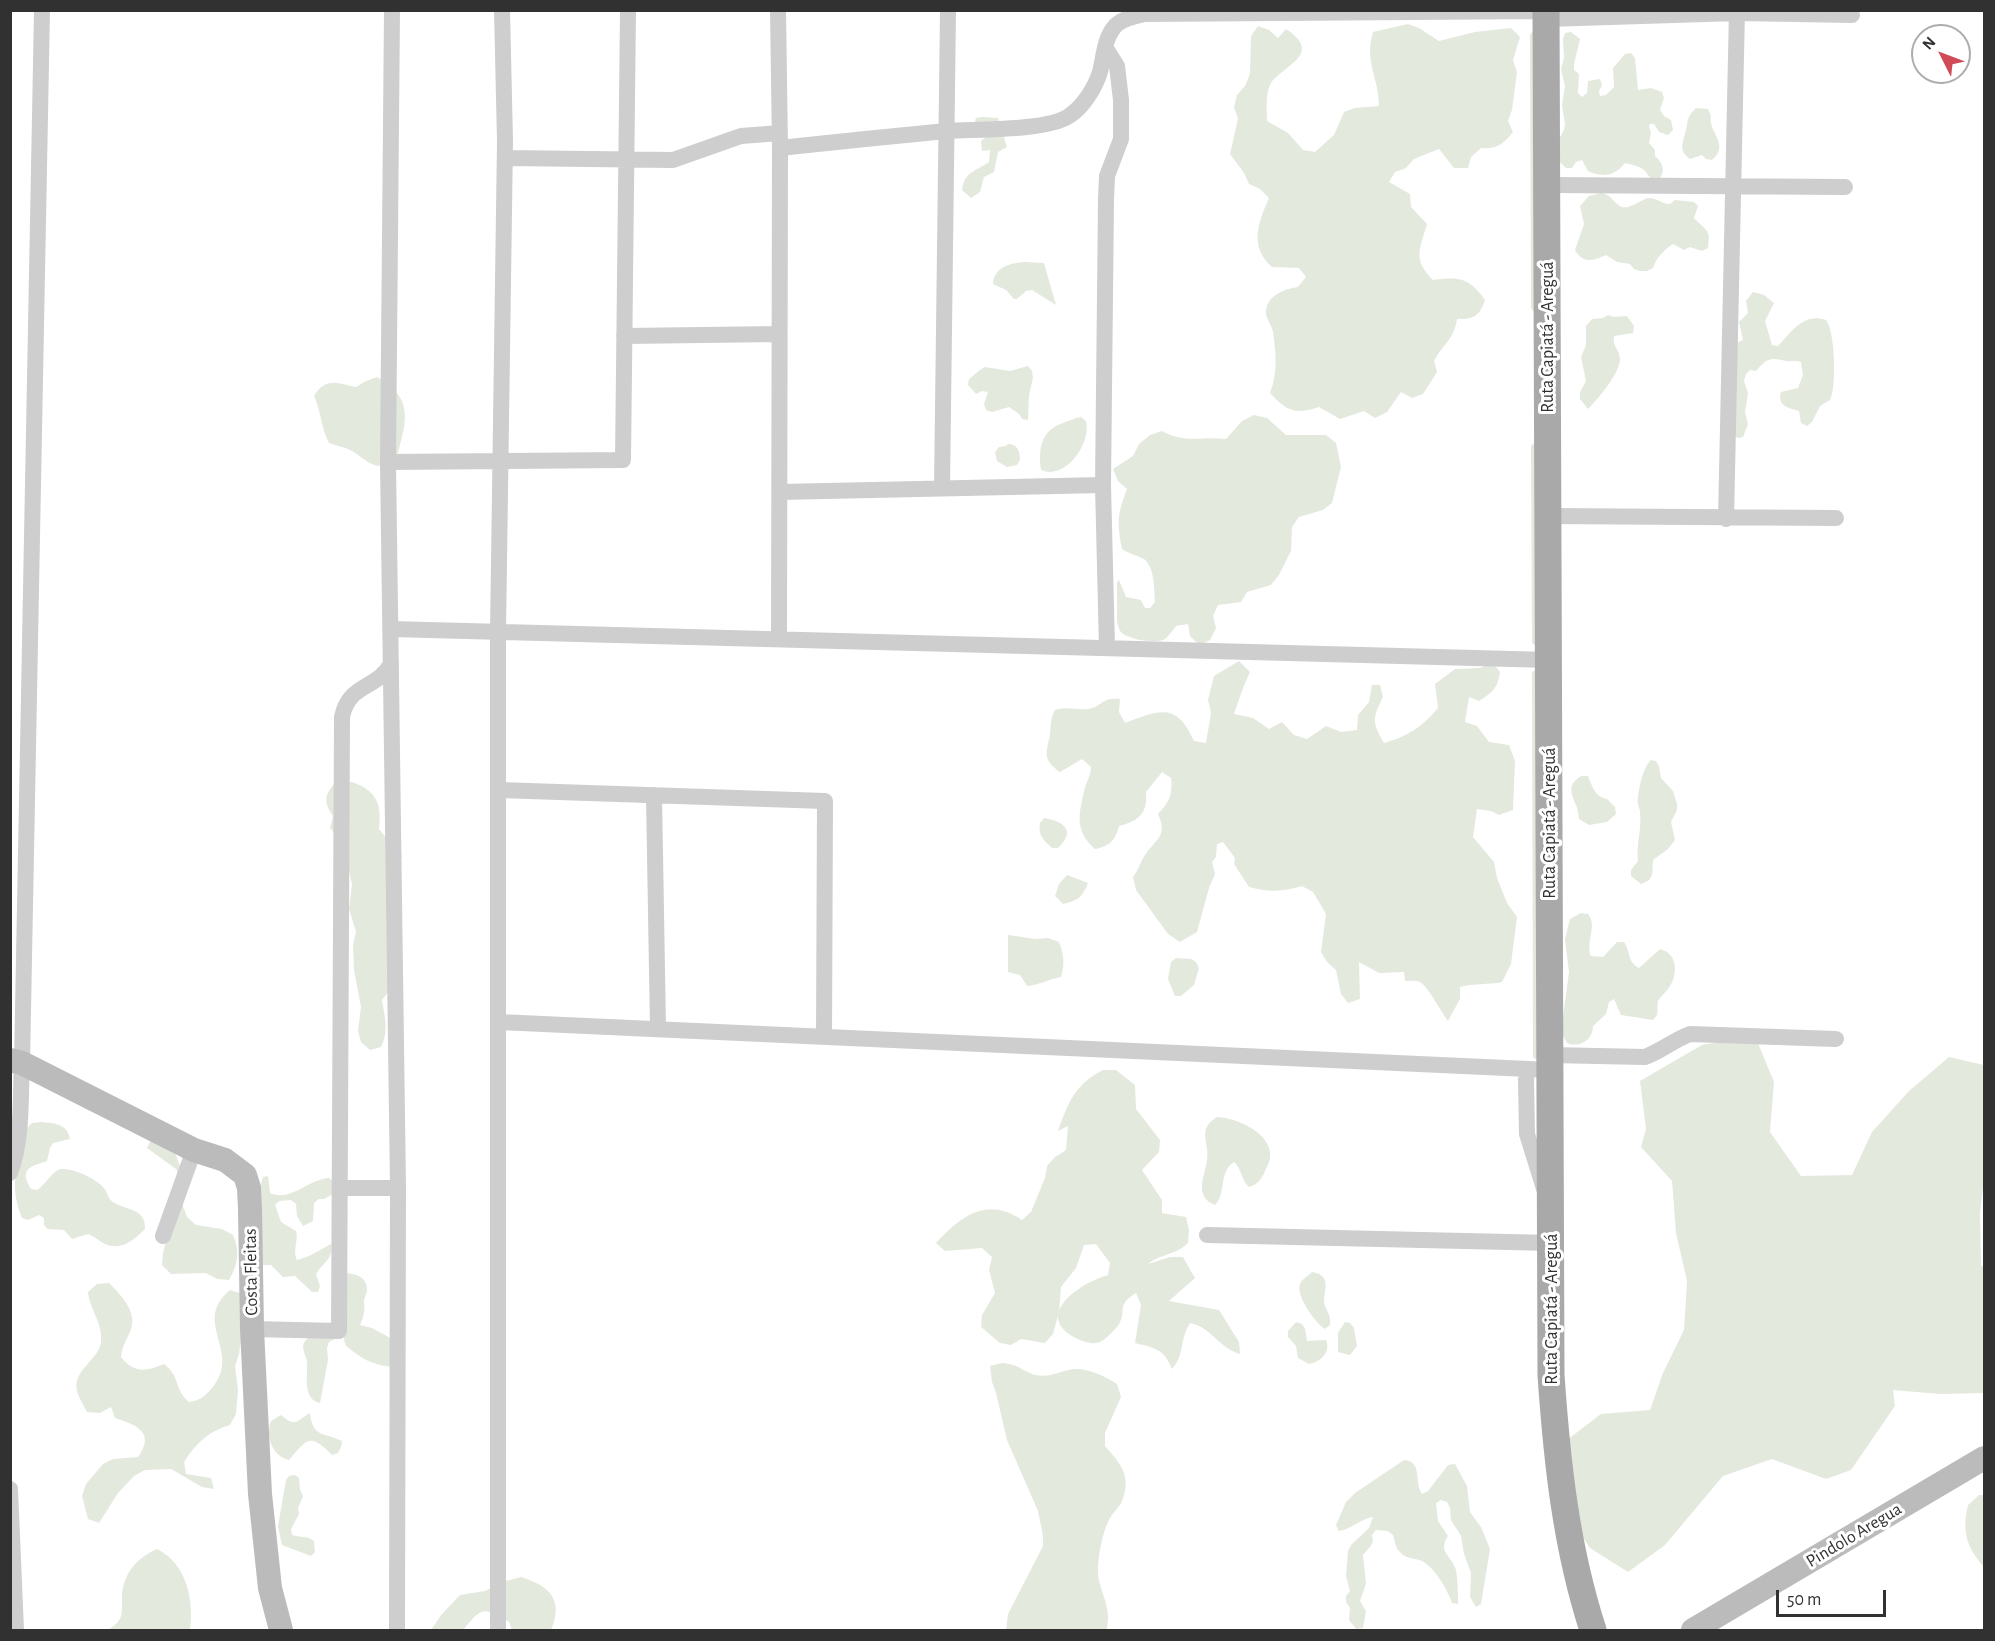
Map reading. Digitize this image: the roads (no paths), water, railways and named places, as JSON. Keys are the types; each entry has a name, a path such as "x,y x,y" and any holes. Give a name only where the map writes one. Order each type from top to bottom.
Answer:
{"main road":[{"name":"Ruta Capiatá - Areguá","path":"1546,14 1549,660 1542,1068 1551,1210 1551,1355 1555,1428 1569,1540 1593,1630"},
{"name":"Costa Fleitas","path":"16,1062 194,1150 225,1160 245,1175 249,1188 250,1209 252,1329 260,1494 267,1569 281,1630"},
{"name":"Pindolo Aregua","path":"1693,1630 1984,1458"}],"street":[{"path":"10,1173 17,1155 19,1136 16,1062 42,10"},
{"path":"392,10 388,570 391,629 398,1188 397,1630"},
{"path":"498,1630 498,632 505,158 502,10"},
{"path":"388,462 623,460 628,10"},
{"path":"778,10 779,639"},
{"path":"942,488 948,10"},
{"path":"505,158 673,160 741,136 780,140 1046,125 1069,117 1082,105 1099,73 1105,47 1117,24 1127,18 1145,14 1737,12 1852,15"},
{"path":"1726,519 1737,12"},
{"path":"1105,47 1117,66 1121,100 1121,139 1107,176 1106,200 1103,485 1107,648"},
{"path":"1548,184 1845,187"},
{"path":"624,336 779,334"},
{"path":"780,492 1103,485"},
{"path":"1548,516 1836,518"},
{"path":"391,629 1549,660"},
{"path":"252,1329 339,1331 342,717 351,694 382,675 391,664"},
{"path":"499,790 825,801 824,1037"},
{"path":"654,795 658,1029"},
{"path":"499,1022 1542,1068 1645,1057 1657,1053 1673,1041 1690,1034 1836,1039"},
{"path":"163,1236 194,1150"},
{"path":"340,1188 398,1188"},
{"path":"1207,1234 1551,1243"},
{"path":"10,1489 16,1630"}]}
